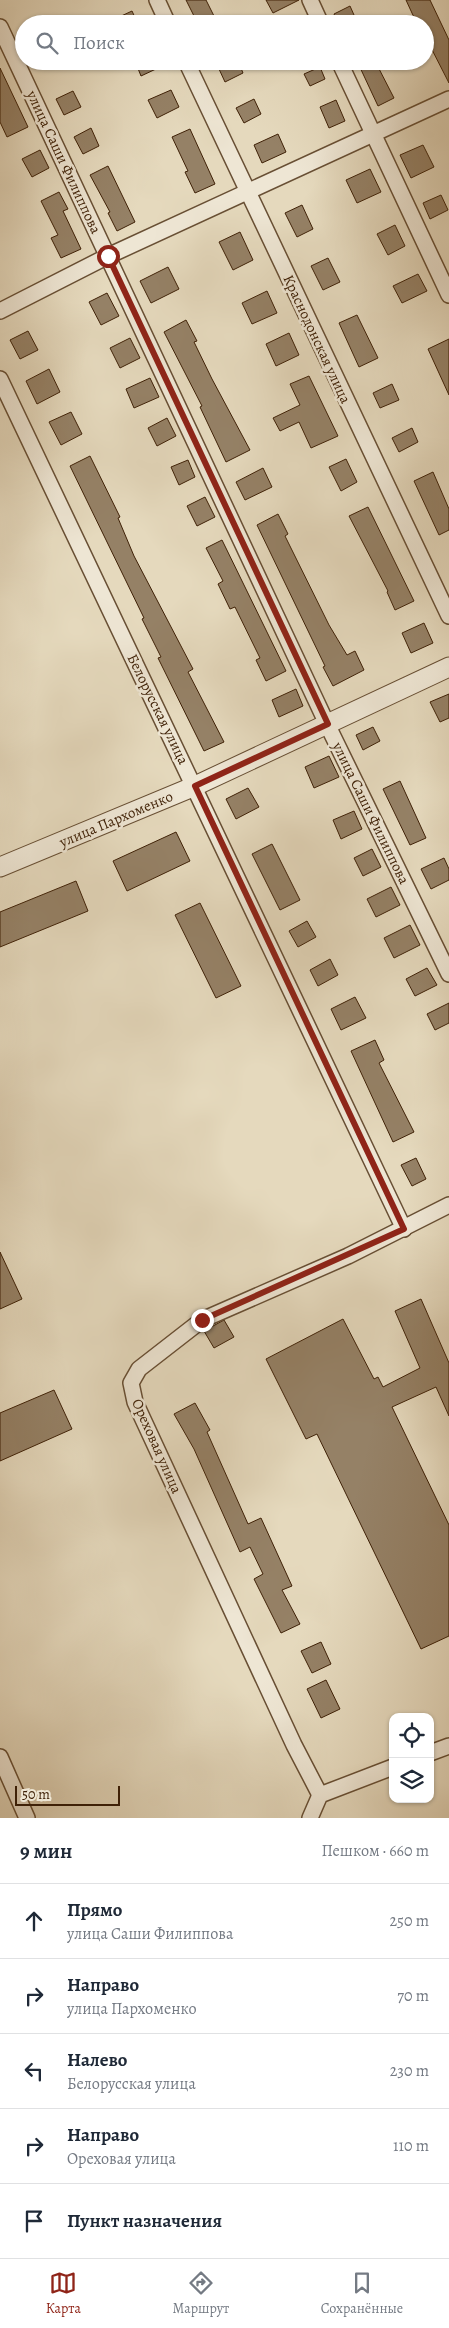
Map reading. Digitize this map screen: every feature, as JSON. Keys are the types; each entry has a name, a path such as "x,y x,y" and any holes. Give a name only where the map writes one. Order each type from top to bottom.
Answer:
{"street":[{"path":"157,0 164,15"},
{"path":"310,0 317,15"},
{"name":"улица Саши Филиппова","path":"0,27 15,59"},
{"name":"улица Саши Филиппова","path":"20,70 328,724 449,974"},
{"name":"Краснодонская улица","path":"190,70 449,616"},
{"path":"343,70 449,295"},
{"path":"0,311 108,256 449,99"},
{"name":"Белорусская улица","path":"0,378 404,1229"},
{"name":"улица Пархоменко","path":"0,867 195,786 449,667"},
{"name":"Ореховая улица","path":"320,1795 294,1745 135,1402 132,1383 139,1369 202,1320 404,1229 449,1205"},
{"path":"434,1752 449,1746"},
{"path":"0,1757 27,1818"},
{"path":"310,1818 320,1795 389,1769"}],"building":[{"path":"186,0 206,0 214,15 194,15"},
{"path":"266,0 299,0 273,13"},
{"path":"406,0 430,0 449,40 449,83 434,54 434,15 413,15"},
{"path":"350,6 354,15 334,15"},
{"path":"132,11 134,15 123,15"},
{"path":"0,68 28,127 7,137 0,122"},
{"path":"139,70 154,70 141,76"},
{"path":"219,70 242,70 243,73 225,82"},
{"path":"313,70 321,70 325,79 310,86 304,74"},
{"path":"361,70 380,70 394,98 378,106"},
{"path":"171,90 179,107 157,118 148,100"},
{"path":"73,91 81,107 64,115 56,99"},
{"path":"254,99 261,114 244,123 236,108"},
{"path":"336,100 345,121 329,128 320,107"},
{"path":"91,128 99,146 83,154 74,137"},
{"path":"190,129 215,184 195,193 185,172 188,171 172,137"},
{"path":"278,134 286,152 262,163 254,145"},
{"path":"423,145 434,167 411,178 400,155"},
{"path":"40,150 49,168 32,177 22,159"},
{"path":"108,166 135,222 117,231 108,213 110,212 90,175"},
{"path":"370,169 381,192 357,203 346,180"},
{"path":"59,192 68,209 63,211 81,249 61,258 51,238 58,235 41,201"},
{"path":"441,195 448,210 430,219 423,203"},
{"path":"302,205 313,229 297,237 285,213"},
{"path":"395,225 405,246 388,255 377,234"},
{"path":"240,232 253,260 233,270 219,242"},
{"path":"328,258 340,282 323,290 311,266"},
{"path":"168,267 179,289 151,303 140,281"},
{"path":"418,274 427,291 402,303 393,286"},
{"path":"267,291 277,313 252,324 242,303"},
{"path":"107,293 119,316 101,325 89,302"},
{"path":"357,315 378,358 359,367 339,323"},
{"path":"186,320 197,341 194,342 212,379 250,450 226,462 200,407 202,406 164,332"},
{"path":"28,331 38,350 20,359 10,340"},
{"path":"289,333 299,355 276,366 266,344"},
{"path":"130,338 140,358 120,368 110,348"},
{"path":"449,339 449,395 428,349"},
{"path":"49,369 60,392 37,404 26,381"},
{"path":"309,376 338,436 311,448 299,422 280,431 273,418 300,405 290,384"},
{"path":"150,378 159,397 134,408 126,389"},
{"path":"392,384 399,400 380,408 373,393"},
{"path":"71,412 82,434 61,445 49,422"},
{"path":"167,418 176,436 157,446 148,428"},
{"path":"412,428 418,442 399,452 392,438"},
{"path":"90,456 120,517 118,518 134,556 193,669 188,672 224,742 204,751 158,658 161,657 142,619 144,618 70,466"},
{"path":"346,459 357,482 341,491 329,467"},
{"path":"188,460 195,477 179,485 171,467"},
{"path":"263,468 272,487 245,500 236,482"},
{"path":"433,472 449,509 449,530 439,535 414,481"},
{"path":"205,497 215,517 197,526 187,506"},
{"path":"368,507 414,601 395,610 388,591 349,516"},
{"path":"278,514 288,534 285,536 329,625 347,655 355,651 364,670 333,686 257,525"},
{"path":"222,540 286,671 266,681 256,660 260,658 235,607 230,609 218,584 223,581 206,548"},
{"path":"424,623 433,643 411,653 402,633"},
{"path":"296,689 303,706 279,717 272,700"},
{"path":"449,694 449,718 440,722 430,702"},
{"path":"373,727 380,741 363,750 356,735"},
{"path":"329,756 339,777 314,788 305,767"},
{"path":"400,781 426,838 410,845 383,789"},
{"path":"248,788 259,807 236,819 226,799"},
{"path":"354,811 362,829 341,839 333,820"},
{"path":"176,832 190,861 127,891 113,861"},
{"path":"272,844 300,900 280,910 252,854"},
{"path":"372,849 381,867 363,876 354,858"},
{"path":"444,858 449,869 449,880 431,889 421,869"},
{"path":"76,881 88,911 0,947 0,912"},
{"path":"391,887 400,905 376,917 367,899"},
{"path":"200,903 241,986 216,998 175,915"},
{"path":"307,921 316,937 298,947 289,931"},
{"path":"410,925 420,945 394,958 384,938"},
{"path":"330,959 338,975 318,986 310,970"},
{"path":"427,968 437,985 415,996 406,979"},
{"path":"355,997 366,1018 341,1030 331,1009"},
{"path":"449,1003 449,1023 435,1030 427,1014"},
{"path":"375,1040 384,1060 379,1063 414,1132 393,1142 351,1051"},
{"path":"416,1158 426,1179 412,1186 401,1165"},
{"path":"0,1252 22,1299 0,1309"},
{"path":"421,1299 449,1363 449,1416 436,1387 392,1407 449,1525 449,1636 421,1649 317,1434 306,1439 266,1359 343,1319 374,1379 378,1377 383,1387 420,1368 395,1311"},
{"path":"224,1320 234,1337 214,1348 204,1331"},
{"path":"54,1390 72,1429 0,1461 0,1413"},
{"path":"195,1403 210,1430 207,1432 248,1524 261,1518 292,1586 282,1590 300,1624 281,1633 254,1579 263,1574 250,1547 240,1552 194,1449 174,1414"},
{"path":"321,1642 331,1664 312,1673 301,1651"},
{"path":"326,1680 340,1709 321,1718 307,1689"}],"route":[{"path":"108,256 328,724 195,786 404,1229 348,1256 202,1320"}]}
